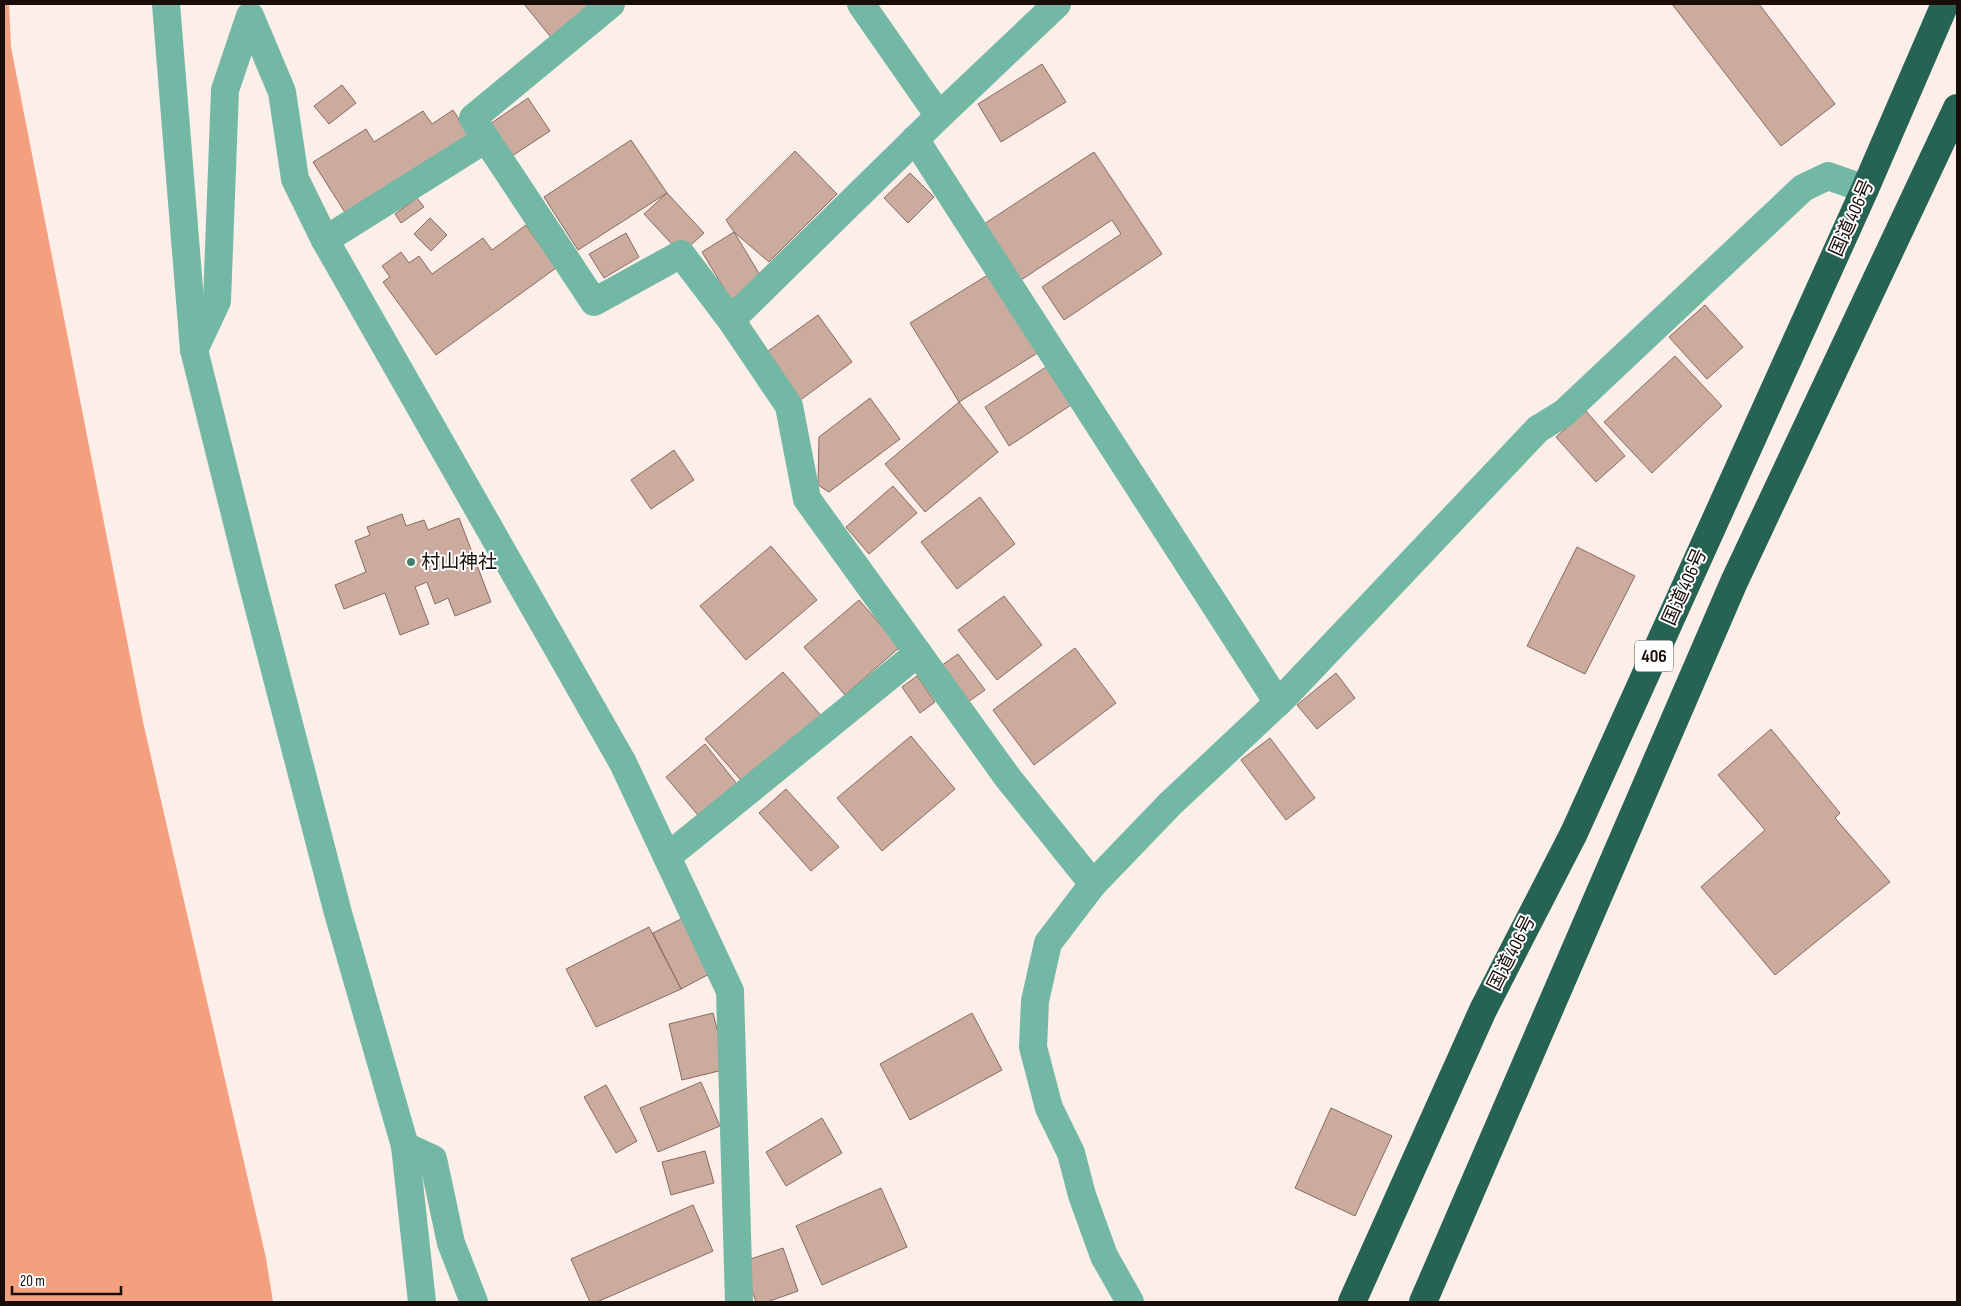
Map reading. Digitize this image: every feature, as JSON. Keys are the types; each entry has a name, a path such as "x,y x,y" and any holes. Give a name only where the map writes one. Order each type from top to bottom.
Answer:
{"highway":[{"name":"国道406号","path":"1352,1302 1483,1010 1574,833 1865,189 1945,4"},
{"name":"406","path":"1423,1302 1734,582 1957,108"}],"street":[{"path":"166,4 194,350 248,570 338,913 406,1146 422,1302"},
{"path":"611,4 473,118 594,302 681,254 732,320 789,406 807,500 1008,778 1093,884"},
{"path":"861,4 939,116"},
{"path":"732,320 915,139 1057,4"},
{"path":"194,350 216,301 225,90 252,10"},
{"path":"252,10 282,92 295,179 325,240 623,763 730,991 739,1302"},
{"path":"325,240 486,139"},
{"path":"915,139 1278,703"},
{"path":"1130,1302 1104,1256 1082,1195 1071,1153 1049,1108 1034,1048 1035,1000 1048,943 1093,884 1170,804 1278,703 1538,430 1564,412 1803,188 1828,176 1865,189"},
{"path":"667,857 918,653"},
{"path":"406,1146 433,1159 451,1243 474,1302"}],"shaded area":[{"path":"4,4 9,4 11,47 143,722 266,1258 273,1302 4,1302"}],"building":[{"path":"524,4 606,4 558,46"},
{"path":"1672,4 1759,4 1835,104 1781,146"},
{"path":"1042,64 1066,102 1001,142 978,104"},
{"path":"342,85 356,103 329,124 314,106"},
{"path":"528,98 550,131 512,156 490,124"},
{"path":"453,110 469,135 346,214 313,162 366,129 374,142 423,111 432,124"},
{"path":"631,140 667,193 578,250 544,197"},
{"path":"795,151 837,194 769,262 734,232 726,220"},
{"path":"1094,152 1162,254 1064,320 1042,287 1121,234 1112,220 1021,280 984,224"},
{"path":"910,173 934,197 908,223 884,198"},
{"path":"667,193 704,233 681,254 644,214"},
{"path":"417,198 424,207 401,223 395,214"},
{"path":"430,218 447,235 431,251 414,234"},
{"path":"526,225 556,268 436,355 383,282 390,277 382,266 401,252 409,263 419,256 432,274 483,238 492,250"},
{"path":"734,232 763,280 731,300 702,252"},
{"path":"626,233 639,257 604,278 589,254"},
{"path":"991,273 1039,352 959,402 910,323"},
{"path":"1705,305 1743,347 1707,379 1669,337"},
{"path":"818,315 852,362 799,401 764,354"},
{"path":"1675,356 1722,406 1652,473 1604,422"},
{"path":"1046,367 1071,405 1009,446 985,407"},
{"path":"870,398 900,439 829,492 818,485 819,437"},
{"path":"959,402 998,452 925,512 885,464"},
{"path":"1586,411 1625,456 1596,482 1556,437"},
{"path":"674,450 694,480 651,509 631,480"},
{"path":"893,486 917,513 869,554 846,527"},
{"path":"980,497 1015,544 957,589 921,542"},
{"path":"402,514 406,526 424,520 428,530 459,518 491,602 455,616 448,598 435,604 427,582 415,587 429,624 400,635 385,593 344,609 335,585 366,572 355,541 370,535 367,527"},
{"path":"771,546 817,600 746,660 700,606"},
{"path":"1577,547 1635,576 1585,674 1527,646"},
{"path":"1004,596 1042,645 997,680 958,630"},
{"path":"859,600 900,647 845,695 804,647"},
{"path":"1075,648 1116,703 1034,765 993,710"},
{"path":"958,654 985,690 965,704 938,668"},
{"path":"783,672 824,719 746,786 705,739"},
{"path":"1336,673 1355,698 1317,729 1297,705"},
{"path":"917,676 935,702 920,713 902,687"},
{"path":"1771,729 1840,813 1835,818 1890,882 1775,975 1701,887 1765,830 1718,775"},
{"path":"911,736 955,789 882,851 837,798"},
{"path":"1270,738 1315,798 1286,820 1241,760"},
{"path":"705,744 741,789 702,820 666,777"},
{"path":"786,789 839,847 811,871 759,813"},
{"path":"685,917 713,972 681,989 653,933"},
{"path":"649,927 681,989 596,1027 566,969"},
{"path":"713,1013 727,1069 682,1080 669,1024"},
{"path":"972,1013 1002,1070 910,1120 880,1064"},
{"path":"701,1082 720,1126 658,1152 640,1108"},
{"path":"606,1085 637,1141 616,1153 584,1097"},
{"path":"1331,1108 1392,1136 1355,1216 1295,1188"},
{"path":"822,1118 842,1153 786,1186 766,1152"},
{"path":"705,1151 714,1183 671,1195 662,1162"},
{"path":"881,1188 907,1247 822,1285 796,1226"},
{"path":"693,1205 713,1251 597,1302 590,1302 571,1259"},
{"path":"783,1248 798,1291 767,1302 756,1302 742,1262"}],"place":[{"name":"村山神社","path":"411,562"}]}
